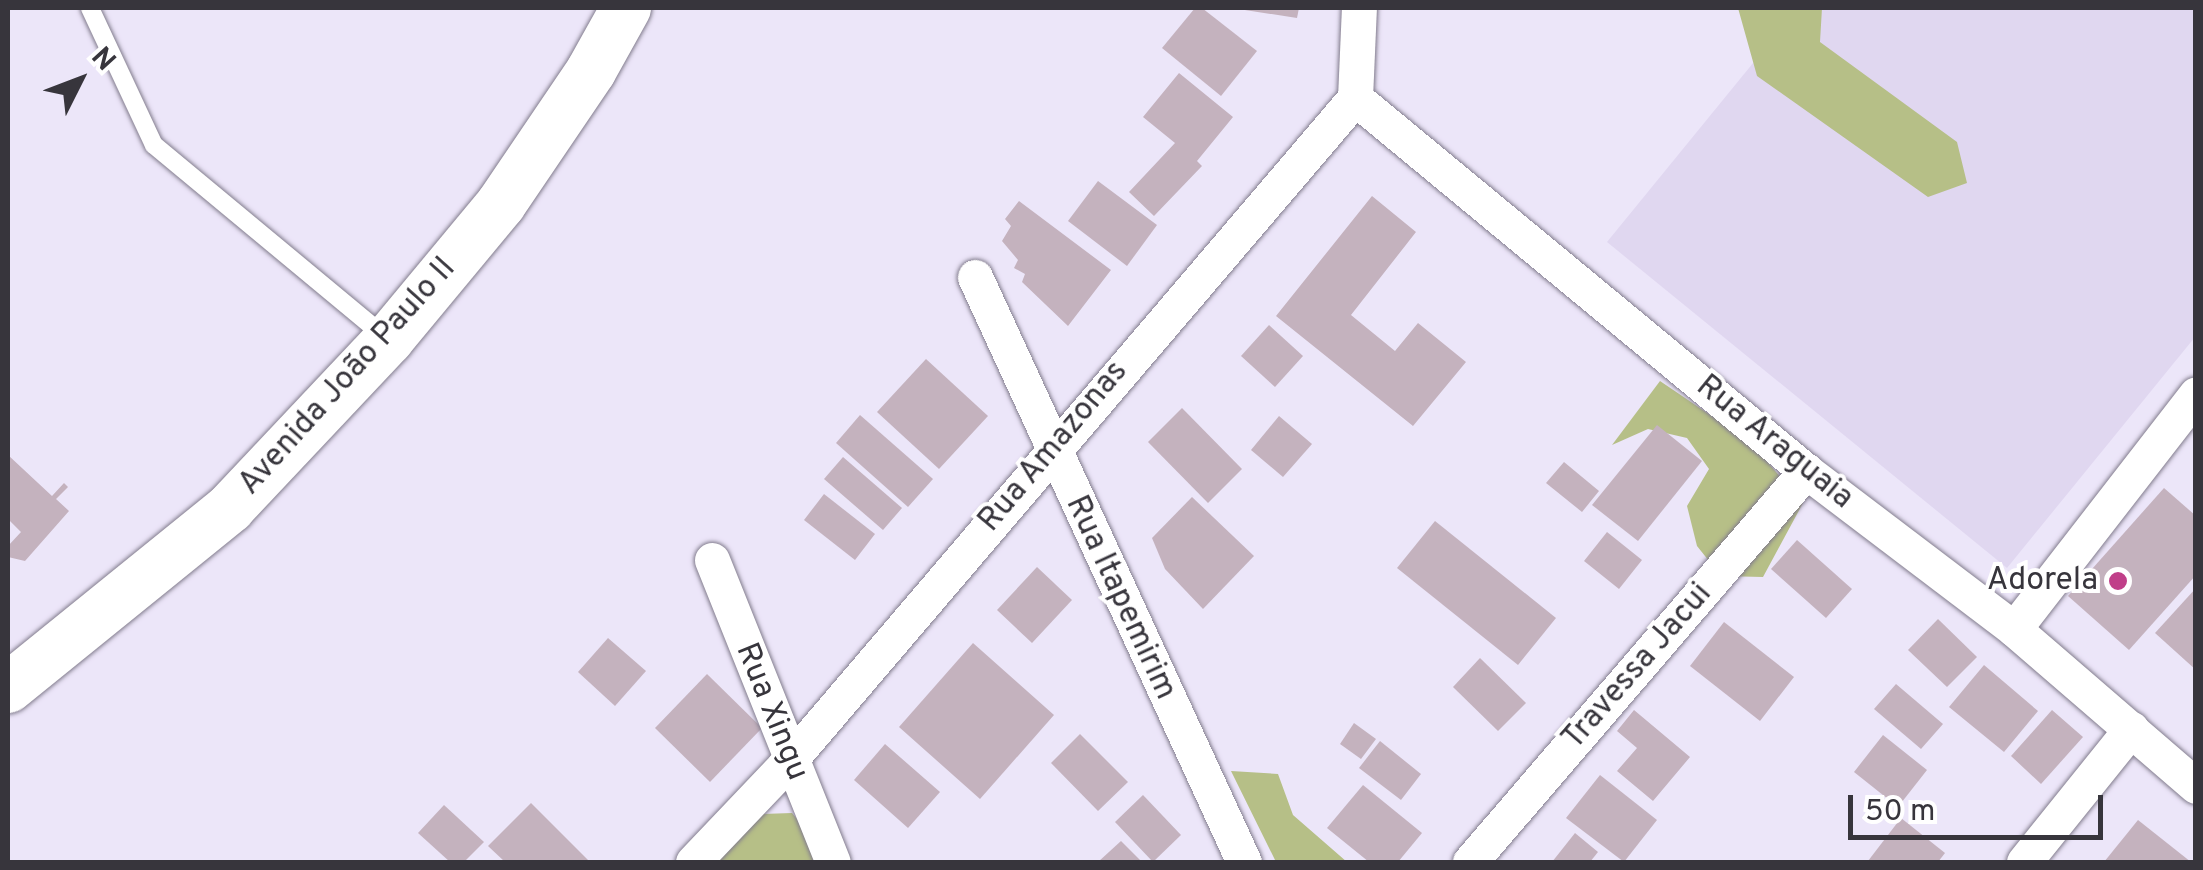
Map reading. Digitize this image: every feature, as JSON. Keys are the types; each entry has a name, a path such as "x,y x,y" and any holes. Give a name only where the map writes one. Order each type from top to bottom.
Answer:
{"main road":[{"name":"Avenida João Paulo II","path":"8,688 230,508 389,340 501,204 591,71 626,8"}],"street":[{"path":"1355,98 1358,8"},
{"name":"Rua Amazonas","path":"693,862 790,760 1355,98"},
{"name":"Rua Araguaia","path":"1355,98 1806,471 2014,628 2196,786"},
{"name":"Rua Itapemirim","path":"975,277 1240,861"},
{"path":"2014,628 2196,394"},
{"name":"Travessa Jacui","path":"1470,862 1806,471"},
{"name":"Rua Xingu","path":"712,560 833,862"},
{"path":"2024,862 2131,728"}],"lane":[{"path":"90,8 154,145 389,340"}],"shaded area":[{"path":"1798,8 2195,8 2195,337 2007,568 1607,242"}],"green space":[{"path":"1738,8 1822,8 1820,42 1957,142 1967,183 1928,197 1757,76"},
{"path":"1660,381 1750,442 1803,503 1763,577 1721,576 1697,546 1687,506 1709,469 1687,438 1648,429 1612,445"},
{"path":"1231,771 1278,774 1293,815 1347,862 1276,862"},
{"path":"792,813 816,842 825,862 715,862 762,814"}],"building":[{"path":"1195,8 1202,8 1257,51 1221,96 1162,48"},
{"path":"1232,8 1299,8 1297,18"},
{"path":"1179,73 1233,117 1197,161 1202,166 1154,216 1129,192 1175,143 1143,117"},
{"path":"1098,181 1157,225 1127,266 1068,221"},
{"path":"1372,196 1416,232 1351,315 1395,351 1418,323 1466,362 1413,426 1276,316"},
{"path":"1019,201 1111,270 1068,326 1022,282 1025,274 1014,268 1018,260 1002,241 1011,226 1005,219"},
{"path":"1269,325 1303,356 1275,387 1241,356"},
{"path":"926,359 988,416 939,469 877,412"},
{"path":"1182,408 1242,469 1208,503 1148,442"},
{"path":"860,415 933,479 908,507 836,443"},
{"path":"1279,416 1312,444 1283,477 1251,450"},
{"path":"1657,425 1702,461 1638,541 1592,505"},
{"path":"8,455 52,496 64,483 68,487 56,499 69,511 25,561 8,557 8,546 21,532 8,519"},
{"path":"843,457 902,508 883,530 824,479"},
{"path":"1564,462 1599,491 1582,512 1546,483"},
{"path":"2164,488 2196,516 2196,575 2129,650 2068,596"},
{"path":"824,494 875,534 855,560 804,520"},
{"path":"1192,497 1254,556 1203,609 1165,569 1152,538"},
{"path":"1435,521 1556,618 1518,665 1397,568"},
{"path":"1607,532 1642,560 1619,589 1584,561"},
{"path":"1797,540 1852,589 1826,618 1771,569"},
{"path":"1037,567 1072,600 1032,643 997,610"},
{"path":"2196,588 2196,670 2155,633"},
{"path":"1938,619 1977,657 1947,687 1908,650"},
{"path":"1724,622 1794,677 1760,721 1690,666"},
{"path":"608,638 646,671 615,706 578,672"},
{"path":"973,643 1054,715 980,799 899,727"},
{"path":"1480,658 1526,703 1498,731 1453,687"},
{"path":"1984,665 2038,711 2004,752 1949,707"},
{"path":"707,674 762,728 710,782 655,728"},
{"path":"1896,684 1943,724 1921,749 1874,709"},
{"path":"1634,710 1690,757 1653,801 1617,771 1637,748 1617,731"},
{"path":"2052,710 2083,737 2041,784 2011,756"},
{"path":"1354,723 1376,739 1361,759 1340,744"},
{"path":"1080,734 1128,782 1098,811 1051,763"},
{"path":"1883,735 1927,770 1898,807 1854,772"},
{"path":"1380,741 1421,774 1401,800 1359,768"},
{"path":"885,744 940,792 908,828 854,780"},
{"path":"1600,775 1657,820 1624,862 1566,818"},
{"path":"1363,785 1422,833 1398,862 1369,862 1327,828"},
{"path":"1143,795 1181,835 1153,862 1115,822"},
{"path":"531,803 590,862 505,862 488,846"},
{"path":"444,805 484,842 464,862 450,862 418,833"},
{"path":"1901,818 1945,853 1938,862 1868,861"},
{"path":"2138,820 2191,862 2104,862"},
{"path":"1575,833 1598,852 1590,862 1552,862"},
{"path":"1121,841 1142,862 1098,862"}],"place":[{"name":"Adorela","path":"2118,581"}]}
